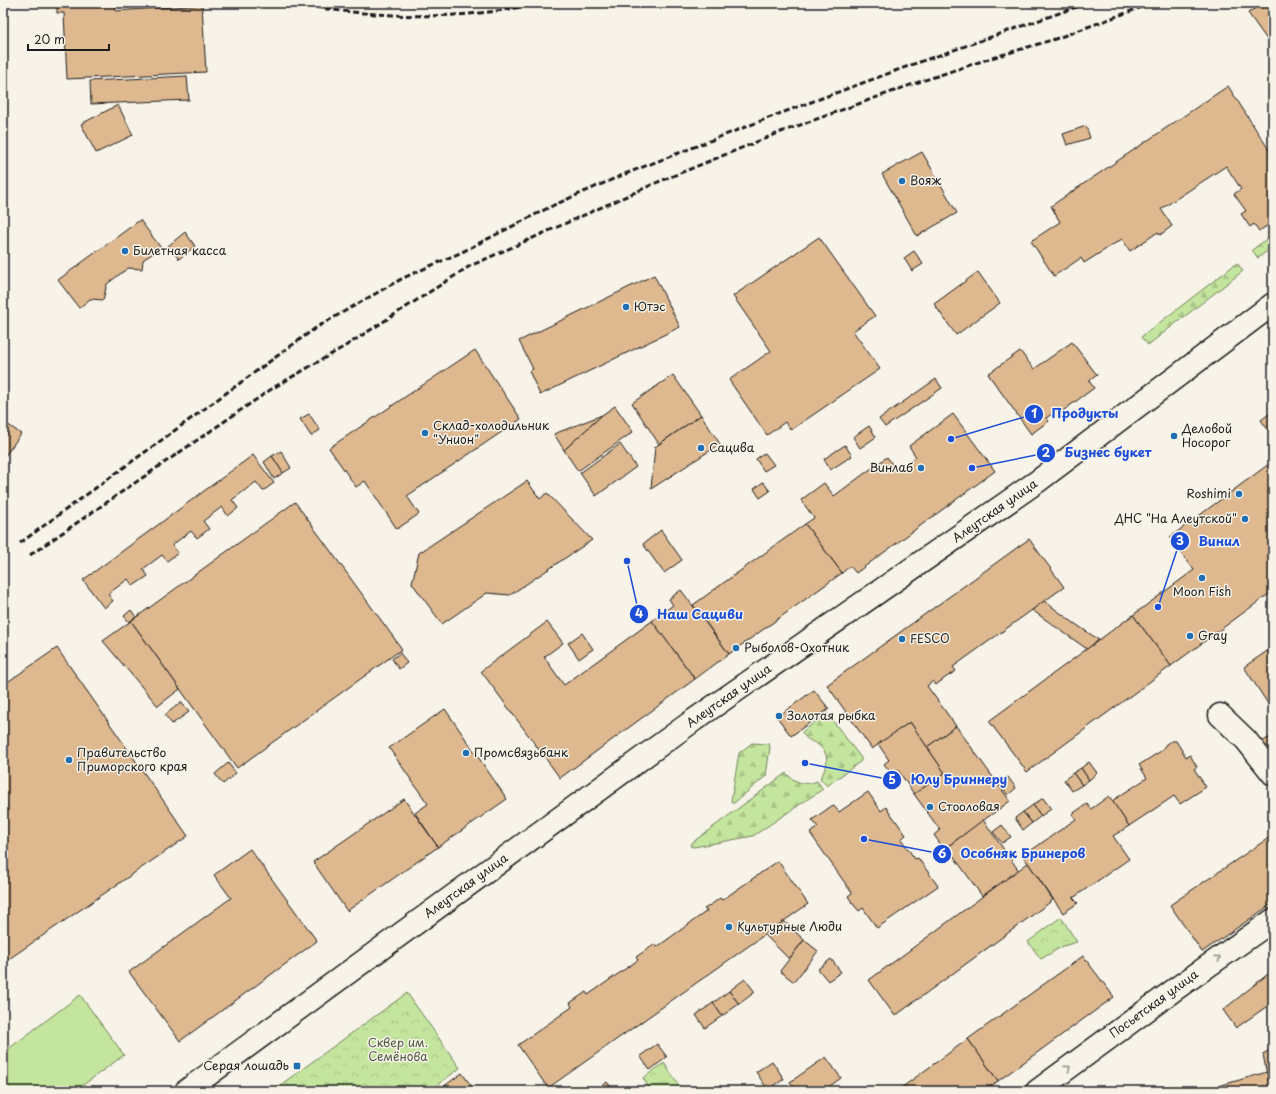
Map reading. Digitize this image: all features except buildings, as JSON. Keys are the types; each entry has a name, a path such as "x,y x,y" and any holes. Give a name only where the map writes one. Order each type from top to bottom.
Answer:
{"main road":[{"name":"Алеутская улица","path":"186,1091 694,720 1038,481 1273,304"},
{"path":"1220,715 1246,740 1273,774"},
{"name":"Посьетская улица","path":"1037,1091 1174,990 1273,920"}],"green space":[{"path":"1273,234 1273,247 1258,258 1252,250"},
{"path":"1237,263 1243,271 1148,345 1141,337"},
{"path":"827,713 861,758 861,761 827,786 820,778 825,769 827,760 826,756 817,744 807,738 802,732"},
{"path":"752,743 769,744 770,747 766,776 734,803 732,803 731,801 739,753"},
{"path":"786,773 800,783 813,783 817,781 823,789 753,836 694,847 690,846 693,842"},
{"path":"1061,917 1077,942 1063,946 1041,959 1028,942"},
{"name":"Сквер им. Семёнова","path":"407,993 460,1068 429,1091 272,1091"},
{"path":"80,995 124,1055 75,1091 3,1091 3,1053"},
{"path":"664,1063 683,1091 651,1091 643,1078"}],"railway":[{"path":"299,3 318,8 352,12 421,16 492,12 537,3"},
{"path":"20,543 317,327 403,278 462,252 554,205 625,174 776,115 914,64 1088,3"},
{"path":"30,555 273,388 347,345 470,266 658,182 781,132 916,83 1055,39 1153,3"}],"place":[{"name":"Вояж","path":"902,181"},
{"name":"Билетная касса","path":"125,251"},
{"name":"Ютэс","path":"626,307"},
{"name":"Склад-холодильник \"Унион\"","path":"425,433"},
{"name":"Деловой Носорог","path":"1174,436"},
{"name":"Продукты","path":"951,439"},
{"name":"Сацива","path":"701,448"},
{"name":"Винлаб","path":"921,468"},
{"name":"Бизнес букет","path":"972,468"},
{"name":"Roshimi","path":"1239,494"},
{"name":"ДНС \"На Алеутской\"","path":"1245,519"},
{"name":"Наш Сациви","path":"627,561"},
{"name":"Moon Fish","path":"1202,578"},
{"name":"Винил","path":"1158,607"},
{"name":"Gray","path":"1190,636"},
{"name":"FESCO","path":"902,639"},
{"name":"Рыболов-Охотник","path":"736,648"},
{"name":"Золотая рыбка","path":"779,716"},
{"name":"Промсвязьбанк","path":"466,753"},
{"name":"Правительство Приморского края","path":"69,760"},
{"name":"Юлу Бриннеру","path":"805,763"},
{"name":"Стооловая","path":"930,807"},
{"name":"Особняк Бринеров","path":"864,839"},
{"name":"Культурные Люди","path":"729,927"},
{"name":"Серая лошадь","path":"297,1066"}]}
